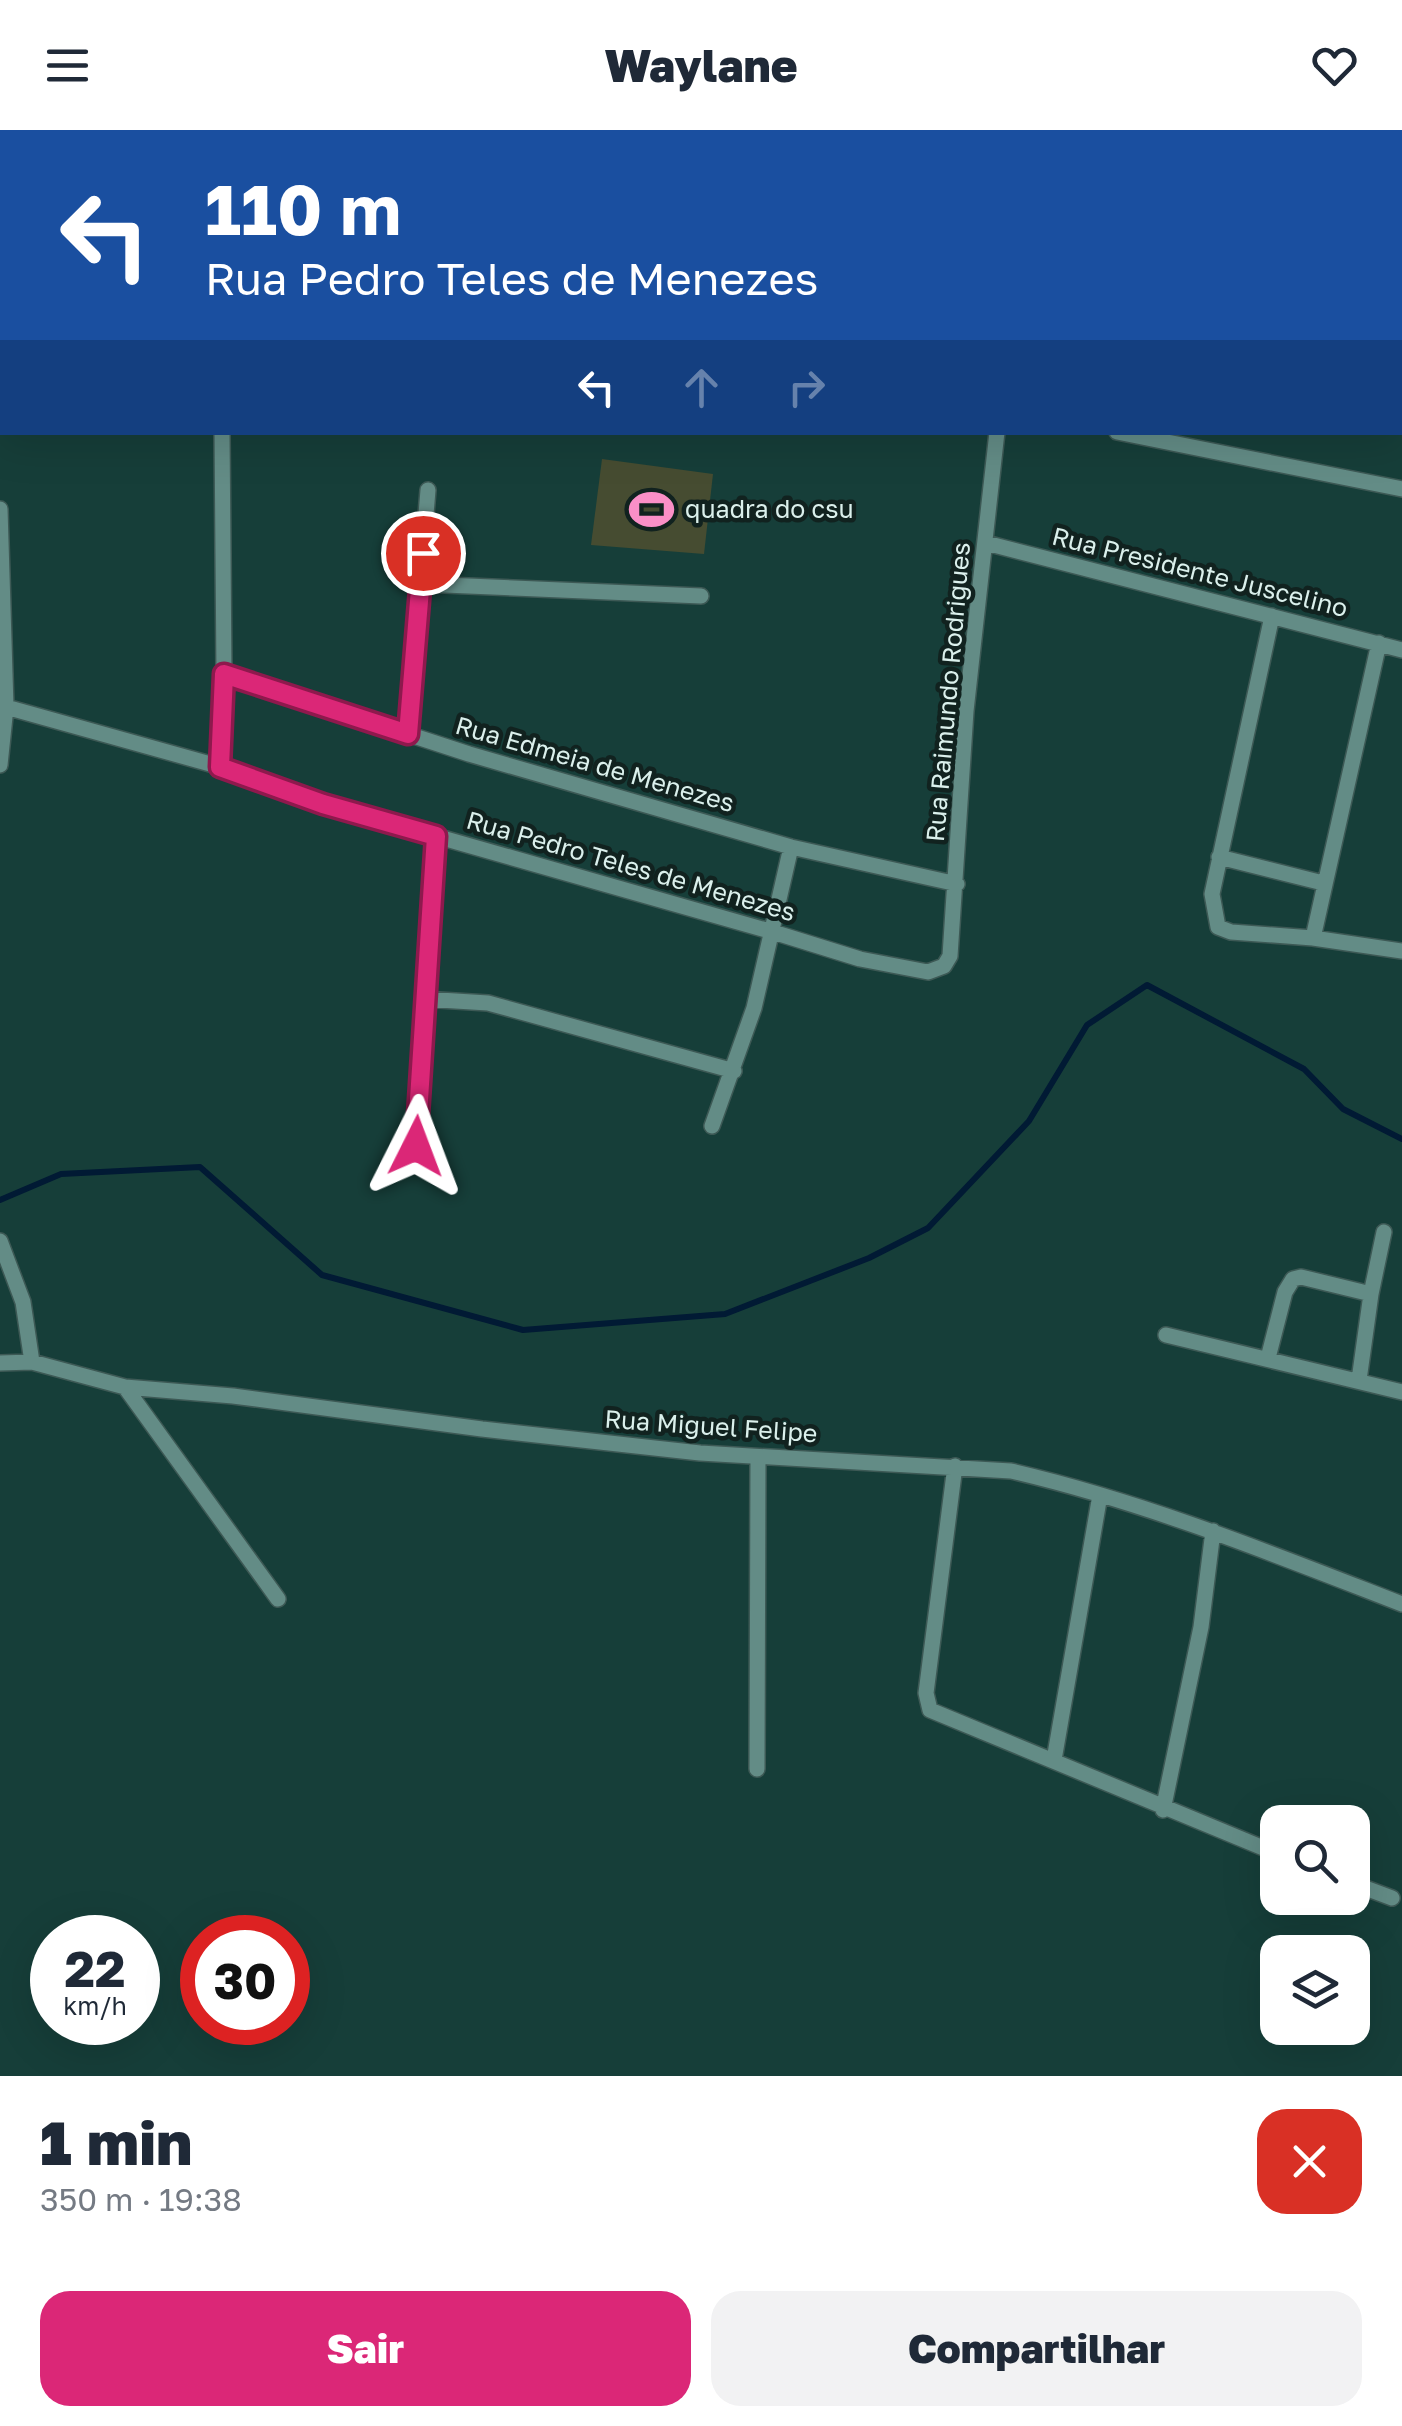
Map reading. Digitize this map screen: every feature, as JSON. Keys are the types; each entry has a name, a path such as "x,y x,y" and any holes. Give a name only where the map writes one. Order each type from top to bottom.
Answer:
{"street":[{"path":"220,767 224,674 222,435"},
{"name":"Rua Raimundo Rodrigues","path":"950,956 966,711 997,435"},
{"path":"1132,435 1402,489"},
{"path":"408,734 428,490"},
{"path":"0,510 6,706 1,757"},
{"name":"Rua Presidente Juscelino","path":"986,543 1402,650"},
{"path":"421,584 701,596"},
{"path":"1272,616 1218,857 1212,894 1218,927 1231,932 1313,938 1402,951"},
{"path":"1313,938 1379,643"},
{"name":"Rua Edmeia de Menezes","path":"224,674 408,734 792,847 957,884"},
{"name":"Rua Pedro Teles de Menezes","path":"6,706 220,767 323,804 860,960 922,972 938,969 950,956"},
{"path":"416,1146 436,836"},
{"path":"712,1126 734,1071 792,847"},
{"path":"1218,857 1323,883"},
{"path":"423,998 488,1003 734,1071"},
{"path":"1359,1380 1384,1232"},
{"path":"0,1241 23,1302 32,1362"},
{"path":"1268,1358 1285,1292 1293,1279 1371,1294"},
{"path":"1166,1335 1402,1392"},
{"name":"Rua Miguel Felipe","path":"0,1363 32,1362 125,1387 234,1396 482,1430 758,1458 1011,1472 1214,1531 1402,1604"},
{"path":"125,1387 278,1598"},
{"path":"758,1458 758,1769"},
{"path":"954,1466 926,1693 936,1714 1260,1847"},
{"path":"1054,1760 1100,1495"},
{"path":"1163,1810 1198,1645 1214,1531"},
{"path":"1370,1890 1392,1898"}],"green space":[{"name":"quadra do csu","path":"602,459 713,474 704,554 591,545"}],"waterway":[{"path":"0,1200 61,1174 200,1167 322,1275 523,1330 725,1314 869,1258 928,1228 1029,1121 1087,1025 1147,985 1304,1069 1343,1109 1402,1139"}],"place":[{"name":"quadra do csu","path":"652,509"}],"route":[{"path":"416,1146 436,836 323,804 220,767 224,674 408,734 423,553"}]}
